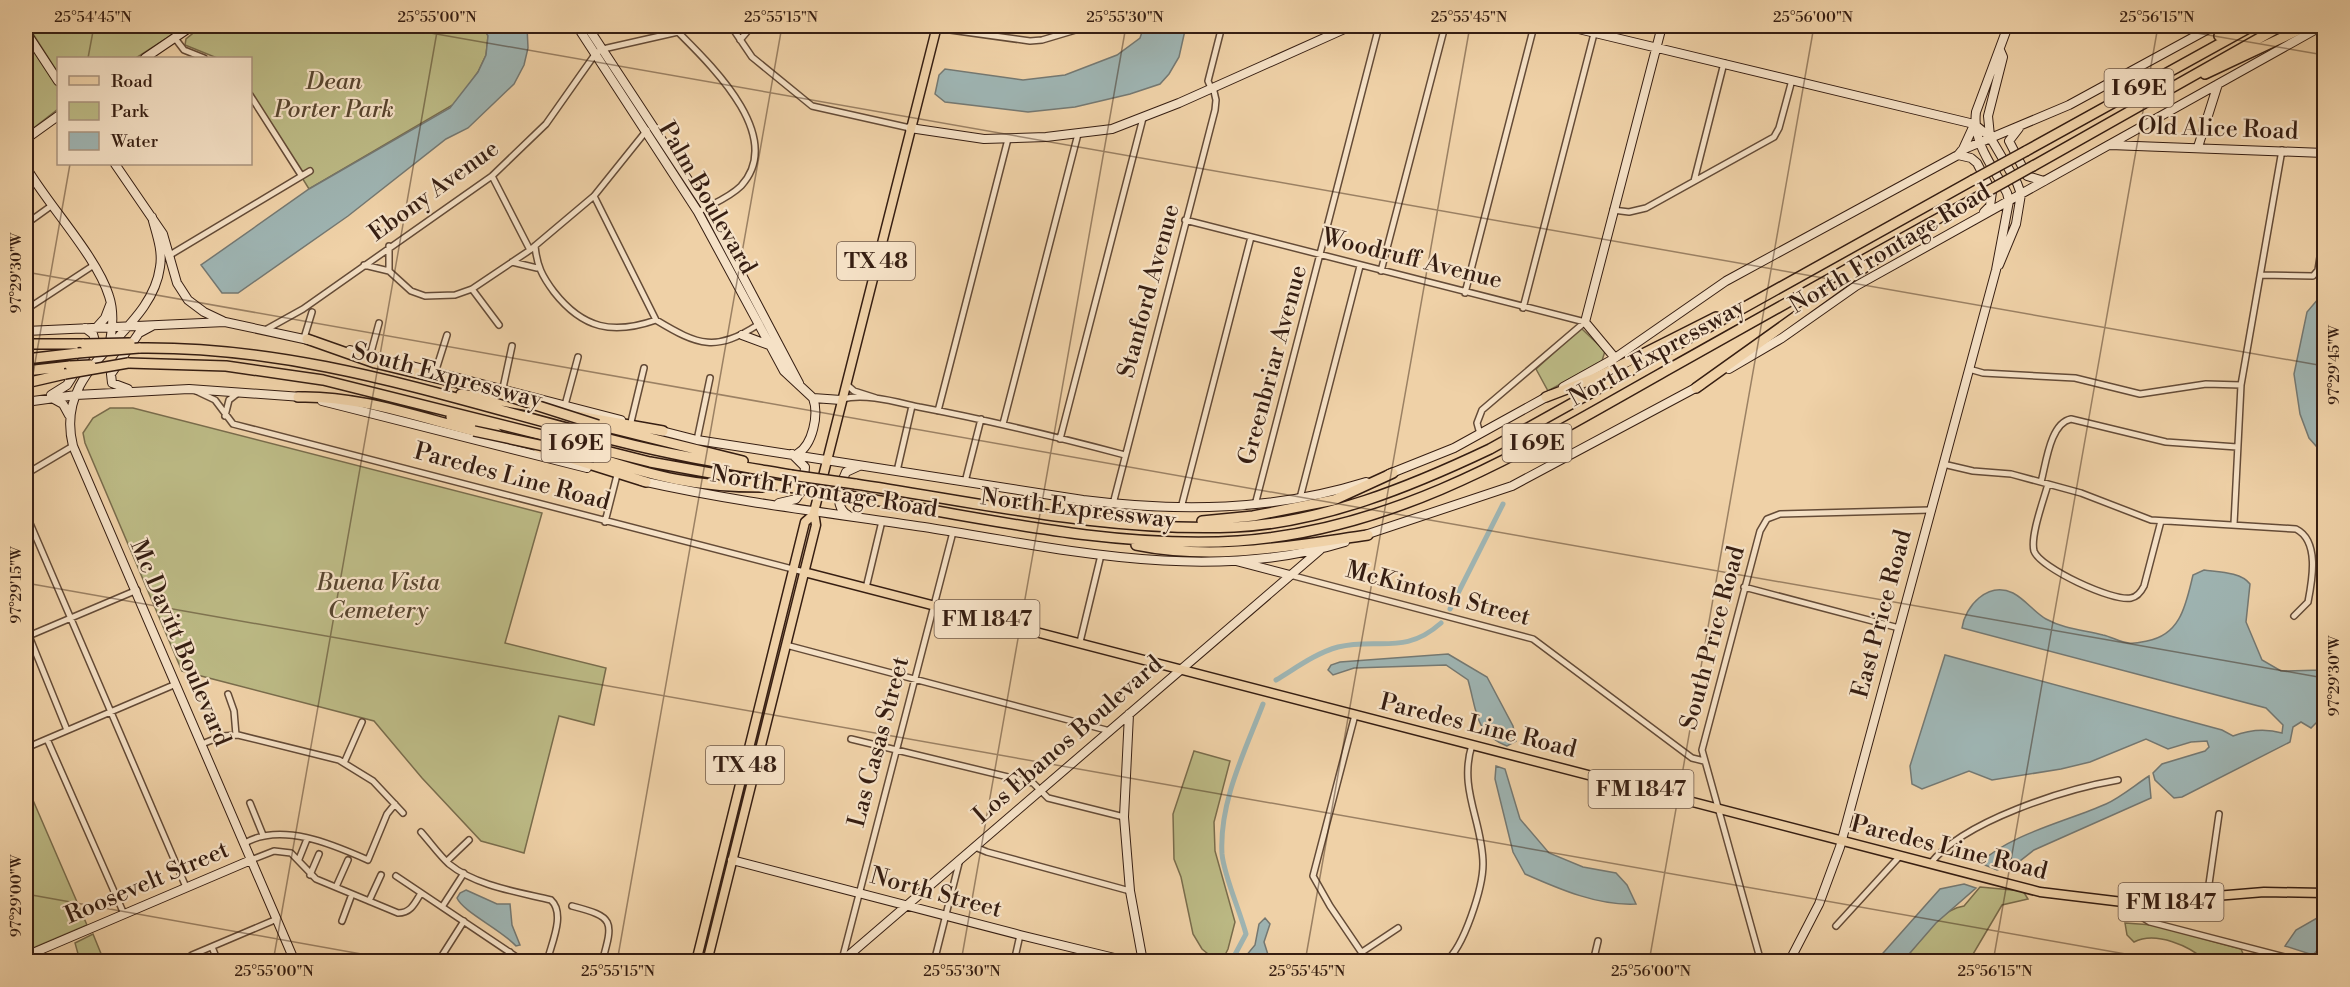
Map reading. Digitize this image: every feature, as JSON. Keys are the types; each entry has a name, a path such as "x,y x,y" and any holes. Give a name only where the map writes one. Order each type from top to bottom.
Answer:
{"highway":[{"path":"2165,74 2195,51 2238,26"},
{"name":"North Expressway","path":"855,484 1053,514 1146,525 1236,527 1345,506 1418,482 1490,449 2252,26"},
{"name":"North Expressway","path":"788,487 1048,528 1149,541 1242,540 1320,529 1401,506 1495,466 2282,26"},
{"path":"2167,89 2221,67 2307,26"},
{"path":"1696,388 1921,228"},
{"path":"1546,397 1593,380 1672,338 1792,282"},
{"path":"305,339 375,363 499,390 598,425 791,475"},
{"path":"26,344 140,345"},
{"name":"South Expressway","path":"26,359 140,345 271,355 387,380 627,444 791,475 855,484"},
{"name":"South Expressway","path":"26,371 67,370 128,363 226,366 366,389 650,462 788,487"},
{"path":"26,383 67,370"},
{"path":"387,380 663,431"},
{"path":"366,389 646,482"},
{"path":"298,397 317,396 352,402 595,457 672,481 726,487 788,487"},
{"path":"1146,525 1253,516 1311,505 1334,500 1393,473"},
{"path":"1048,528 1161,550 1201,553 1261,550 1368,535"}],"main road":[{"path":"146,57 192,26"},
{"name":"Palm Boulevard","path":"577,26 600,51"},
{"name":"Palm Boulevard","path":"587,26 698,212 784,371 813,398"},
{"path":"910,128 967,138 1008,139 1112,129 1143,118 1351,26"},
{"path":"1566,26 1595,29 1656,47 1974,124 1990,137 2017,183 2021,195"},
{"path":"1615,358 1585,322 1662,26"},
{"path":"1980,218 1990,206 1992,192 1977,163 1960,153 1974,124 1996,54 2000,50 2008,26"},
{"name":"North Expressway","path":"827,459 1113,504 1181,508 1255,505 1300,498 1393,473 1480,434 1546,397 1615,358 1726,281 1960,153 1990,137 2069,105 2214,26"},
{"name":"North Frontage Road","path":"26,402 76,395 189,389 298,397 344,406 617,476 813,513 882,521 1142,560 1233,560 1321,549 1512,486 1696,388 1782,338 1856,286 2322,26"},
{"name":"TX 48","path":"696,962 805,522 813,513 937,27"},
{"path":"26,32 57,79"},
{"path":"1990,137 1988,116 2003,57 2000,50"},
{"path":"2198,147 2218,84"},
{"path":"26,138 57,117"},
{"path":"2024,123 2012,134 2009,144 2026,176 2044,181"},
{"path":"1974,124 1979,143 2007,193 2009,201"},
{"name":"Palm Boulevard","path":"649,128 706,207 802,390"},
{"name":"Old Alice Road","path":"2109,145 2325,153"},
{"path":"116,165 163,234 177,283 188,300 204,312 225,322"},
{"path":"26,167 94,266 111,304 113,326 110,343"},
{"path":"2016,224 2027,197 2036,187"},
{"name":"East Price Road","path":"1996,270 2016,224 2021,195"},
{"name":"East Price Road","path":"1789,962 1819,904 1841,841 1996,270 2009,201"},
{"name":"Mc Davitt Boulevard","path":"152,217 160,245 161,266 155,284 129,324 110,343 87,374 69,415 68,429 73,446 137,590 295,962"},
{"path":"97,327 105,318 111,304"},
{"name":"South Expressway","path":"26,331 129,324 225,322 267,329 697,440 827,459"},
{"path":"137,391 115,385 111,374 139,333 159,324"},
{"path":"42,398 61,391 67,385 95,341 93,334 85,328"},
{"path":"742,335 770,346"},
{"path":"51,398 63,404 69,415"},
{"path":"768,504 791,502 803,489 805,467 794,454 808,442 814,418 813,398 841,400"},
{"path":"852,517 840,508 843,480 850,469 867,466"},
{"name":"TX 48","path":"707,962 816,525 813,513"},
{"name":"Los Ebanos Boulevard","path":"842,961 1321,549"},
{"name":"McKintosh Street","path":"1233,560 1290,575"},
{"name":"Paredes Line Road","path":"804,572 2049,894 2135,903 2264,892 2325,893"},
{"path":"1129,714 1124,816 1130,891 1143,962"},
{"path":"732,860 729,851 744,790 741,782"},
{"name":"Roosevelt Street","path":"26,956 251,860"},
{"name":"North Street","path":"732,860 946,915 1094,957 1131,962"},
{"path":"712,943 709,937 726,869 721,863"}],"street":[{"path":"731,26 752,57 812,106 910,128"},
{"path":"740,40 752,26"},
{"path":"937,27 1030,41 1042,40 1089,26"},
{"name":"Stanford Avenue","path":"1113,504 1215,110 1216,100 1208,81 1222,26"},
{"name":"Greenbriar Avenue","path":"1255,505 1379,26"},
{"path":"1381,271 1445,26"},
{"path":"1465,293 1534,26"},
{"path":"600,51 677,29 713,68 742,109 755,137 756,156 750,173 732,194 698,212"},
{"path":"1523,308 1595,29"},
{"path":"174,37 184,50 202,57"},
{"name":"Ebony Avenue","path":"267,329 303,309 389,246 492,176 546,124 600,51"},
{"path":"1694,182 1724,63"},
{"path":"1613,210 1629,213 1640,211 1774,137 1779,128 1792,80"},
{"path":"252,98 301,175"},
{"path":"1060,439 1143,118"},
{"path":"364,264 389,271 411,291 425,296 455,295 472,289 532,248 594,196 649,128"},
{"path":"1003,424 1078,134"},
{"path":"938,411 1008,139"},
{"path":"2234,524 2241,386 2282,150"},
{"path":"170,255 310,171"},
{"path":"492,176 532,248 537,268 567,309 588,323 614,328 635,327 656,320"},
{"path":"594,196 656,320 702,343 723,343 742,335 766,319"},
{"path":"26,224 51,206"},
{"name":"Woodruff Avenue","path":"1185,220 1585,322"},
{"path":"2261,275 2313,276 2318,270 2325,231"},
{"path":"1181,508 1251,237"},
{"path":"389,246 389,271"},
{"path":"512,262 537,268"},
{"path":"26,300 30,307 94,266"},
{"path":"1300,498 1360,266"},
{"path":"472,289 499,325"},
{"path":"305,339 312,312"},
{"path":"1480,434 1477,423 1482,410 1585,322"},
{"path":"370,356 379,323"},
{"path":"435,373 447,334"},
{"path":"499,390 512,346"},
{"path":"566,405 578,357"},
{"path":"631,422 644,368"},
{"path":"1969,369 1983,372 2075,378 2140,394 2206,384 2241,386"},
{"path":"697,440 710,378"},
{"path":"846,384 854,391 870,394 877,399"},
{"name":"Paredes Line Road","path":"189,389 215,400 233,424 804,572"},
{"path":"225,416 229,400 242,392"},
{"path":"841,400 852,397 877,399 981,419 1125,455"},
{"path":"897,471 912,406"},
{"path":"965,482 981,419"},
{"path":"2041,482 2056,431 2061,423 2071,419 2166,442 2237,447"},
{"path":"26,474 73,446"},
{"path":"1943,464 1973,471 2011,474 2041,482 2094,497 2144,518 2288,527 2301,531 2310,546 2311,577 2308,602 2294,616"},
{"path":"605,522 617,476"},
{"path":"2048,484 2034,538 2035,554 2042,561 2078,582 2100,591 2125,598 2139,594 2144,586 2161,520"},
{"name":"South Price Road","path":"1761,962 1702,750 1762,524 1773,516 1930,510"},
{"path":"26,514 186,887"},
{"path":"866,588 882,521"},
{"name":"Las Casas Street","path":"842,961 953,532"},
{"path":"1080,642 1101,555"},
{"name":"McKintosh Street","path":"1290,575 1533,639 1692,758 1704,761"},
{"path":"1744,587 1899,628"},
{"path":"67,730 27,637 137,590"},
{"path":"786,645 1110,731"},
{"path":"26,748 176,684"},
{"path":"228,694 234,711 236,735"},
{"path":"1355,715 1313,876 1330,906 1368,962"},
{"path":"344,763 362,722"},
{"path":"202,744 222,736 253,737 344,763 373,782 403,813"},
{"path":"47,739 124,914"},
{"path":"851,739 1033,783 1048,798 1124,816"},
{"path":"1449,960 1464,939 1483,865 1466,774 1472,745"},
{"path":"1930,864 1937,854 1969,833 2032,802 2088,785 2118,780"},
{"path":"250,803 263,835"},
{"path":"245,843 263,835 290,834 369,860 387,814 395,804"},
{"path":"2207,898 2219,814"},
{"path":"421,832 447,861 464,873 497,886 551,900 556,905 558,914 547,962"},
{"path":"299,859 307,839"},
{"path":"447,861 469,840"},
{"path":"975,847 1130,891"},
{"path":"251,860 283,851 299,859 310,875 369,901 404,913 411,909 421,893"},
{"path":"310,875 319,854"},
{"path":"1836,926 1900,856"},
{"path":"336,887 348,860"},
{"path":"934,962 958,863"},
{"path":"442,907 464,873"},
{"path":"369,901 381,875"},
{"path":"396,876 524,962"},
{"path":"342,921 352,894"},
{"path":"2135,903 2137,914 2150,922 2304,962"},
{"path":"572,906 600,914 608,921 610,934 602,962"},
{"path":"183,962 277,919"},
{"path":"443,954 464,921"},
{"path":"1362,952 1398,928"},
{"path":"1014,962 1020,935"},
{"path":"1593,962 1598,941"},
{"path":"212,947 218,962"},
{"path":"503,962 510,952"}],"green space":[{"path":"28,26 186,26 138,57 57,57 57,71"},
{"name":"Dean Porter Park","path":"202,26 483,26 488,36 486,55 478,72 456,103 309,189 252,97 252,57 215,57 185,45 186,39"},
{"path":"26,37 57,85 57,110 31,130 26,122"},
{"path":"1581,328 1605,351 1602,361 1548,391 1536,369"},
{"name":"Buena Vista Cemetery","path":"110,408 133,408 542,513 505,643 606,668 594,725 559,716 524,853 481,841 422,778 374,721 182,671 85,443 83,433 93,418"},
{"path":"1194,751 1230,761 1214,822 1215,851 1235,922 1228,949 1222,961 1213,958 1202,949 1193,934 1181,877 1174,859 1173,814"},
{"path":"26,784 87,925 26,951"},
{"path":"1980,887 2023,891 2028,899 2002,905 1969,961 1903,962 1937,920 1964,906"},
{"path":"2125,923 2153,925 2241,949 2244,956 2233,961 2206,961 2182,945 2162,939 2152,938 2134,942 2127,935"},
{"path":"93,934 104,961 80,961 75,943"}],"water":[{"path":"483,26 527,26 528,48 524,65 514,84 468,128 446,139 348,216 238,293 222,293 201,265 309,189 450,108 478,72 486,55 488,36"},
{"path":"1144,26 1186,26 1179,57 1169,74 1160,84 1130,94 1075,107 1028,112 945,102 935,94 939,75 945,69 1023,80 1065,75 1117,55 1140,38"},
{"path":"2324,292 2324,455 2309,438 2300,414 2294,374 2307,312"},
{"path":"2204,570 2235,575 2250,584 2246,622 2262,660 2281,671 2322,670 2324,666 2324,715 2311,728 2301,722 2293,727 2290,742 2182,797 2174,798 2155,780 2153,773 2162,764 2205,751 2209,747 2207,741 2191,742 2168,749 2146,739 2090,762 2061,769 1992,780 1969,771 1922,789 1912,784 1910,766 1945,655 2222,730 2233,736 2257,730 2282,733 2283,725 2266,708 1962,628 1968,612 1979,598 1995,590 2004,590 2018,596 2042,616 2060,625 2126,642 2147,641 2158,638 2175,625 2188,597 2193,575"},
{"path":"1448,654 1487,677 1513,726 1516,741 1507,746 1488,735 1478,720 1468,680 1446,665 1354,668 1333,675 1328,670 1331,665 1340,662"},
{"path":"1496,766 1505,769 1520,819 1549,853 1583,867 1616,873 1627,885 1636,904 1593,899 1565,891 1525,874 1513,852 1495,779"},
{"path":"2149,776 2151,798 2034,850 2016,864 1997,870 1980,863 1992,853 2023,836 2112,801"},
{"path":"1964,884 1976,888 1936,923 1903,961 1876,961 1940,889"},
{"path":"466,890 497,904 510,904 512,925 520,945 516,946 461,903 457,898"},
{"path":"2324,914 2324,943 2313,955 2285,946 2296,930"},
{"path":"1265,918 1270,924 1264,942 1270,961 1245,961 1245,957 1255,945 1259,924"}],"waterway":[{"path":"1450,609 1503,504"},
{"path":"1276,680 1306,661 1338,647 1352,644 1403,642 1428,633 1441,623"},
{"path":"1231,962 1246,934 1223,863 1222,835 1229,796 1241,758 1263,704"}],"railway":[{"path":"93,956 96,962"}]}
